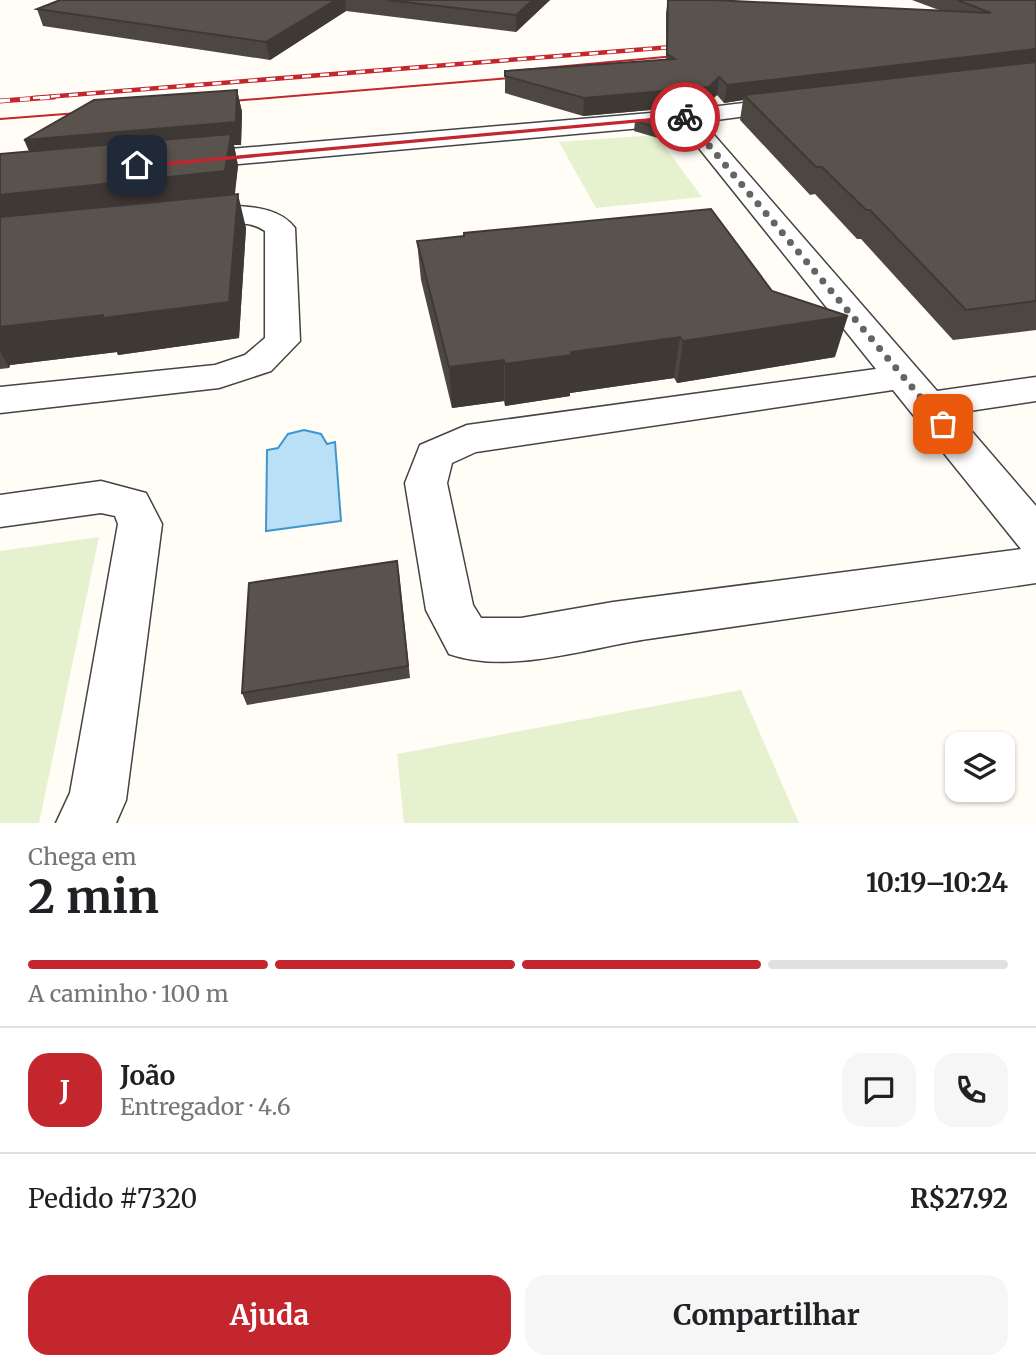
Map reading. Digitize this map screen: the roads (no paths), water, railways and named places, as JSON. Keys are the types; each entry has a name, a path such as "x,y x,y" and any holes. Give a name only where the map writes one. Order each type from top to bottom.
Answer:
{"street":[{"path":"165,163 686,117 809,102"},
{"path":"686,117 1036,536"},
{"path":"0,400 219,376 258,363 282,341 280,228 266,218 248,214 165,223"},
{"path":"1036,389 915,391 467,439 434,455 426,483 450,610 467,639 521,640 613,623 1036,565"},
{"path":"0,511 101,497 131,504 140,524 97,800 85,823"}],"water":[{"path":"304,430 321,434 327,444 335,442 341,521 266,531 267,450 278,448 288,434"}],"tram line":[{"path":"512,71 686,55"},
{"path":"220,102 523,77"},
{"path":"0,119 91,112"}],"railway":[{"path":"33,98 685,46"},
{"path":"0,101 54,97"}]}
